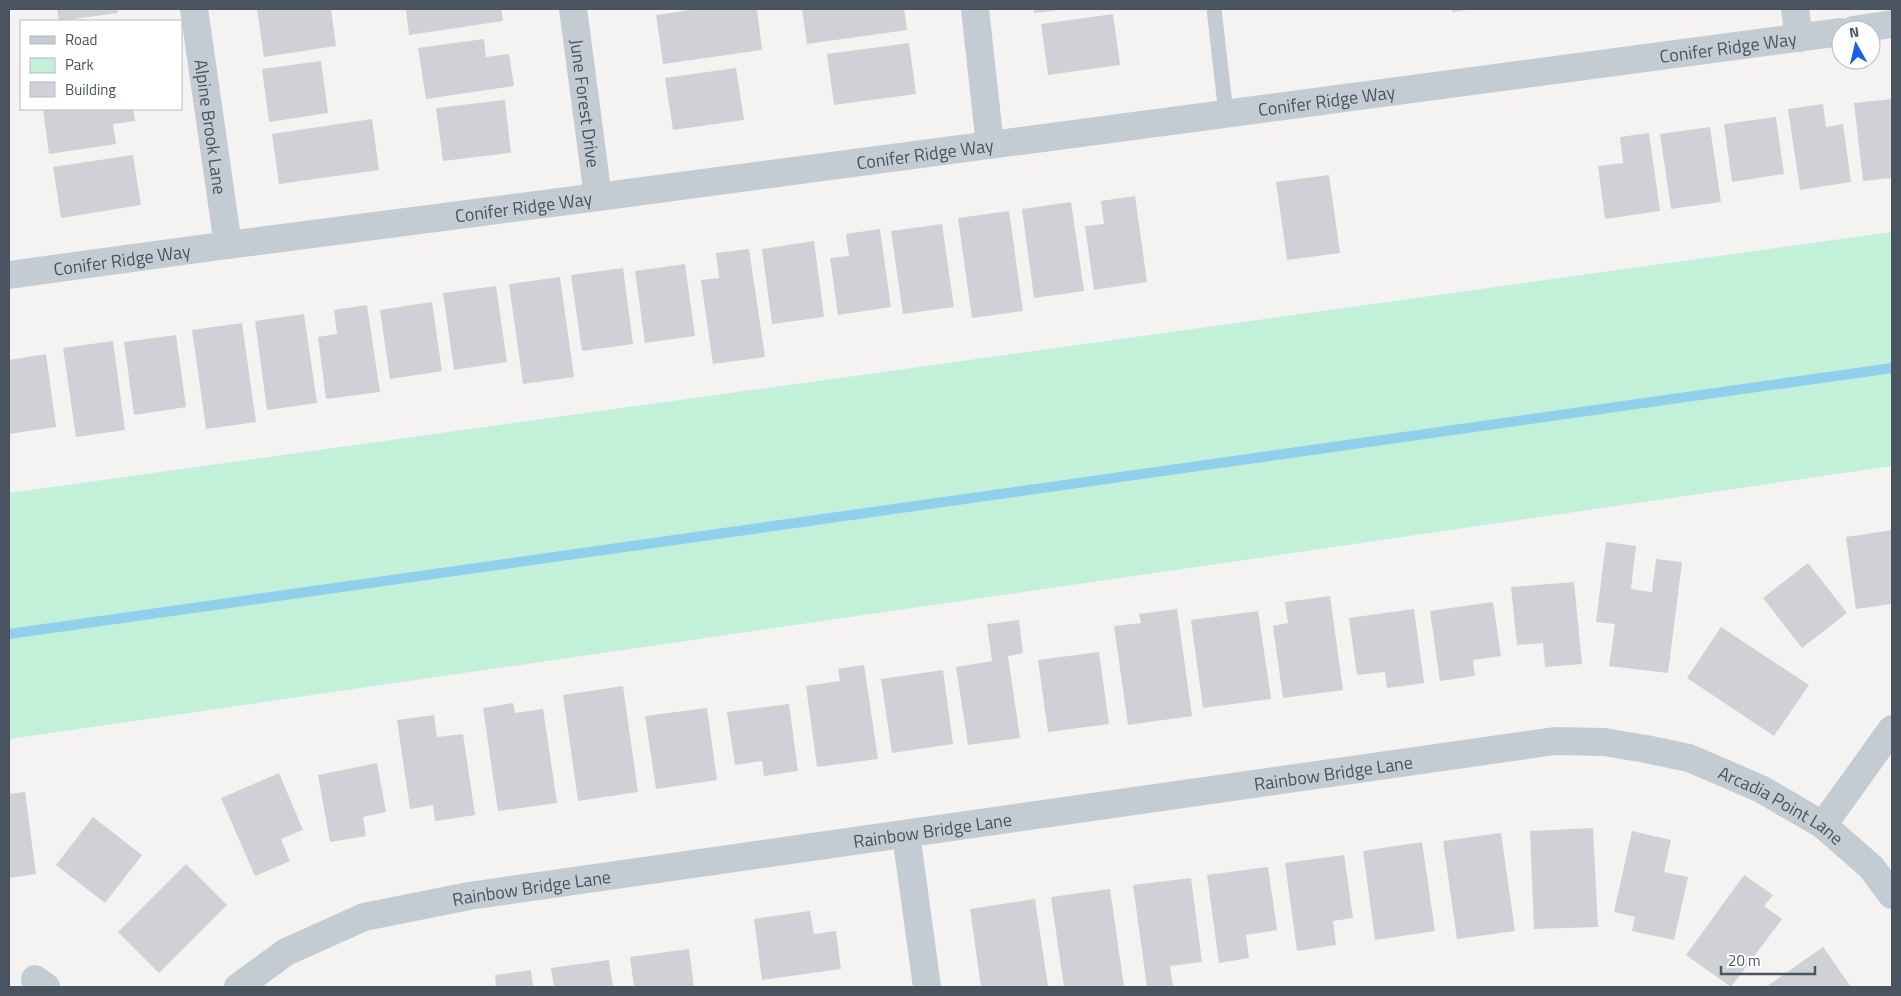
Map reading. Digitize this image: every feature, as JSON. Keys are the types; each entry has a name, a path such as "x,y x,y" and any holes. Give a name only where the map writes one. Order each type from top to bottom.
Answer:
{"street":[{"name":"Alpine Brook Lane","path":"194,9 228,244"},
{"name":"June Forest Drive","path":"574,9 598,197"},
{"path":"975,9 990,145"},
{"path":"1795,9 1799,38"},
{"name":"Conifer Ridge Way","path":"9,275 228,244 598,197 1831,33"},
{"path":"1823,826 1892,729"},
{"name":"Rainbow Bridge Lane","path":"238,987 286,952 364,917 469,896 1555,741 1604,742 1646,749"},
{"name":"Arcadia Point Lane","path":"1646,749 1689,758 1761,789 1823,826 1871,867 1892,895"},
{"path":"906,834 927,987"}],"lane":[{"path":"1214,9 1226,114"}],"green space":[{"path":"1892,232 1892,466 9,739 9,493"}],"building":[{"path":"57,9 117,9 118,13 66,20 59,20"},
{"path":"257,9 331,9 336,46 264,57"},
{"path":"406,9 501,9 503,21 409,35"},
{"path":"698,9 757,9 762,50 663,64 656,15"},
{"path":"802,9 904,9 907,30 807,44"},
{"path":"1033,9 1057,9 1058,10 1034,13"},
{"path":"1452,9 1466,9 1466,10 1452,12"},
{"path":"1113,14 1120,65 1048,75 1041,24"},
{"path":"484,39 486,57 509,54 514,86 426,99 418,48"},
{"path":"909,43 916,94 834,105 827,54"},
{"path":"321,61 328,113 269,122 262,69"},
{"path":"736,68 744,120 673,130 665,78"},
{"path":"1892,99 1892,178 1863,181 1854,103"},
{"path":"505,100 511,153 443,161 436,108"},
{"path":"1823,104 1826,127 1843,124 1851,182 1800,190 1788,109"},
{"path":"43,110 133,110 135,121 113,124 116,144 49,154"},
{"path":"1776,117 1784,174 1732,182 1724,124"},
{"path":"372,119 379,170 279,184 272,134"},
{"path":"1710,127 1721,202 1671,209 1660,134"},
{"path":"1649,133 1660,211 1605,219 1598,166 1623,163 1620,137"},
{"path":"133,155 141,205 61,218 53,167"},
{"path":"1329,175 1340,253 1287,260 1276,182"},
{"path":"1135,196 1147,282 1094,290 1085,226 1104,224 1101,201"},
{"path":"1071,202 1084,291 1034,298 1022,209"},
{"path":"1009,211 1023,311 972,318 958,218"},
{"path":"942,224 954,307 903,314 891,231"},
{"path":"880,229 891,307 838,315 830,258 849,256 846,234"},
{"path":"814,241 824,317 772,324 762,249"},
{"path":"749,249 765,357 713,364 701,280 719,278 716,253"},
{"path":"685,264 695,336 645,343 635,271"},
{"path":"623,268 633,344 582,351 571,275"},
{"path":"560,277 574,377 523,384 509,284"},
{"path":"496,286 507,362 454,370 443,293"},
{"path":"432,302 442,371 390,379 380,310"},
{"path":"367,305 380,392 326,399 318,337 337,334 334,310"},
{"path":"304,314 317,403 267,410 255,321"},
{"path":"242,323 256,422 206,429 192,330"},
{"path":"176,335 186,407 134,415 124,342"},
{"path":"113,341 125,430 76,437 63,348"},
{"path":"46,354 56,427 9,434 9,360"},
{"path":"1892,530 1892,604 1856,609 1846,537"},
{"path":"1606,542 1636,546 1631,589 1652,592 1656,559 1682,562 1668,673 1609,666 1615,624 1596,622"},
{"path":"1808,563 1847,613 1802,648 1763,598"},
{"path":"1574,582 1582,664 1545,667 1543,643 1517,645 1511,587"},
{"path":"1330,596 1343,690 1283,698 1273,626 1288,623 1285,602"},
{"path":"1493,602 1501,656 1473,660 1475,676 1440,681 1430,611"},
{"path":"1177,609 1192,716 1128,725 1114,626 1141,623 1139,614"},
{"path":"1414,609 1424,683 1387,688 1385,672 1357,675 1349,618"},
{"path":"1258,611 1271,699 1203,708 1191,620"},
{"path":"1019,620 1023,653 1008,656 1020,738 968,745 956,667 992,661 987,624"},
{"path":"1721,627 1809,685 1774,736 1687,678"},
{"path":"1099,652 1109,724 1048,732 1038,660"},
{"path":"864,665 878,759 817,767 806,686 840,681 838,669"},
{"path":"943,670 953,744 892,753 881,679"},
{"path":"623,686 638,792 578,801 563,695"},
{"path":"513,703 515,713 543,709 557,803 498,811 483,708"},
{"path":"789,704 798,771 764,776 762,761 735,765 727,712"},
{"path":"707,708 717,780 656,789 645,716"},
{"path":"434,715 437,737 463,734 475,815 435,821 433,805 410,809 397,720"},
{"path":"377,763 386,812 363,817 366,836 330,842 318,775"},
{"path":"279,773 303,830 281,839 290,861 255,876 221,798"},
{"path":"25,792 36,874 9,878 9,794"},
{"path":"93,817 142,855 105,903 56,865"},
{"path":"1593,828 1598,927 1534,929 1530,831"},
{"path":"1632,831 1671,840 1664,872 1688,877 1674,940 1632,931 1635,917 1614,912"},
{"path":"1501,833 1515,931 1457,939 1443,841"},
{"path":"1422,842 1435,931 1375,940 1363,851"},
{"path":"1344,855 1353,918 1333,921 1336,945 1297,951 1285,863"},
{"path":"186,864 227,905 159,973 118,932"},
{"path":"1268,867 1277,930 1246,935 1249,958 1219,963 1207,875"},
{"path":"1744,875 1773,895 1764,906 1782,919 1731,987 1686,955"},
{"path":"1191,878 1202,962 1170,966 1173,987 1147,987 1133,885"},
{"path":"1110,889 1124,987 1064,987 1051,897"},
{"path":"1035,899 1048,987 981,987 970,909"},
{"path":"810,911 814,934 836,931 841,969 762,980 754,919"},
{"path":"1823,947 1851,987 1766,987"},
{"path":"689,949 694,987 634,987 630,957"},
{"path":"609,960 613,987 554,987 551,968"},
{"path":"531,970 533,987 496,987 495,975"}],"waterway":[{"path":"9,634 1892,368"}]}
